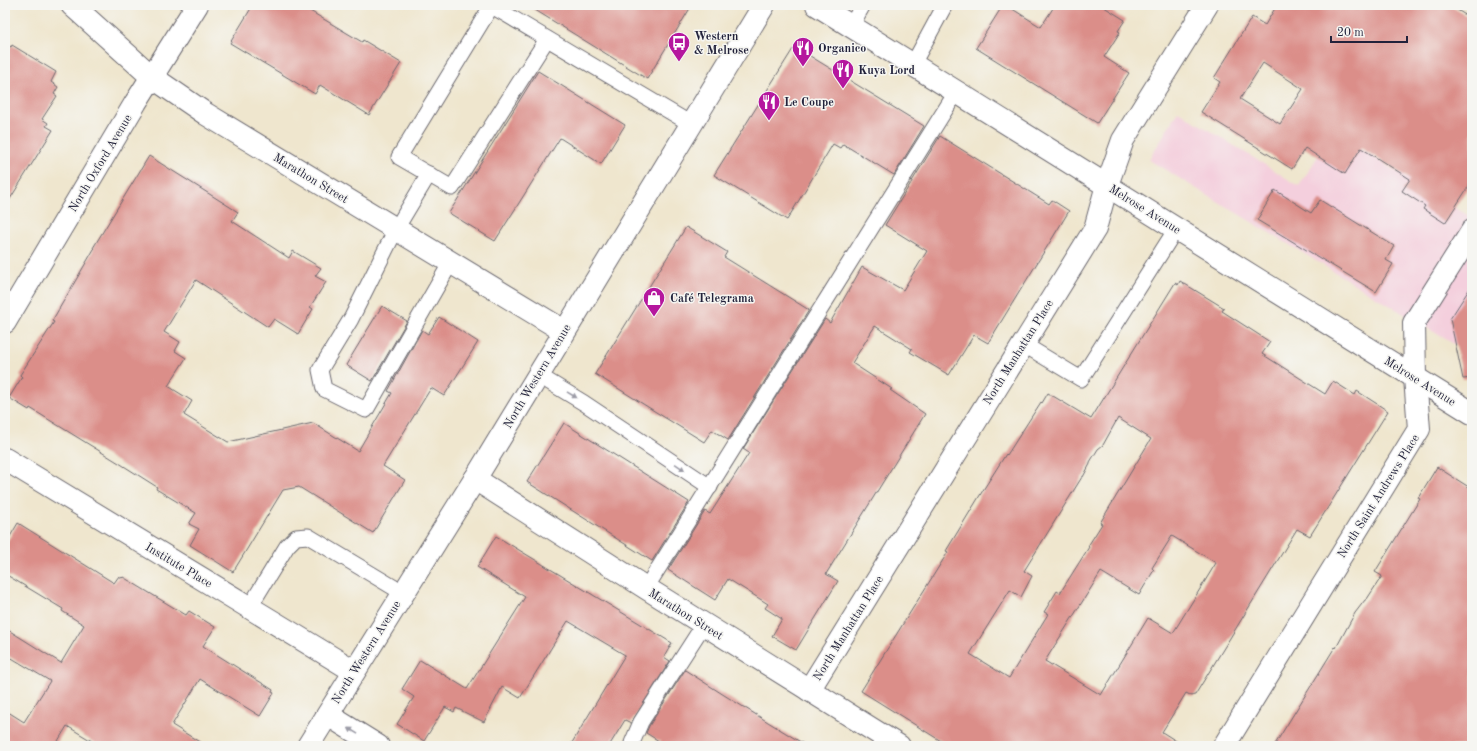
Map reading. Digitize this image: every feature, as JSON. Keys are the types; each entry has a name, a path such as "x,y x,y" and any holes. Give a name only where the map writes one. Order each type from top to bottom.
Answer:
{"street":[{"name":"Marathon Street","path":"72,5 152,77 206,114 564,331"},
{"name":"North Oxford Avenue","path":"5,322 197,5"},
{"name":"North Western Avenue","path":"308,746 476,479 564,331 764,5"},
{"name":"Melrose Avenue","path":"817,5 1472,413"},
{"name":"North Manhattan Place","path":"809,690 1095,229 1107,185 1123,140 1208,5"},
{"name":"North Saint Andrews Place","path":"1224,746 1419,429 1415,378 1414,323 1472,231"},
{"name":"Institute Place","path":"5,459 354,671"},
{"name":"Marathon Street","path":"476,479 646,588 899,746"},
{"path":"328,715 378,746"}],"lane":[{"path":"547,39 452,188 400,157 492,5 691,124"},
{"path":"851,26 863,5"},
{"path":"913,64 945,5"},
{"path":"646,588 956,91"},
{"path":"429,174 396,229 351,319 320,370 324,389 366,410 451,262"},
{"path":"1023,344 1081,379 1176,228"},
{"path":"538,375 584,402 710,487"},
{"path":"249,608 287,546 296,537 308,536 403,593"},
{"path":"633,746 632,742 641,722 704,624"}],"shaded area":[{"path":"1178,111 1299,186 1318,156 1360,149 1472,218 1472,355 1149,160"}],"building":[{"path":"253,5 300,5 362,42 363,40 401,63 369,115 320,85 315,94 230,43"},
{"path":"527,5 692,5 647,79"},
{"path":"1003,5 1006,5 1041,27 1055,5 1101,5 1125,20 1118,31 1120,32 1104,57 1129,73 1097,123 976,48"},
{"path":"1277,5 1449,5 1472,19 1472,181 1445,223 1423,209 1425,206 1402,191 1410,179 1361,148 1345,174 1305,148 1292,169 1201,112 1220,82 1214,78 1252,17 1265,25","holes":["1263,63 1303,89 1280,124 1240,99"]},
{"path":"5,44 11,47 12,45 56,72 51,82 58,87 54,94 57,96 42,119 48,123 46,126 53,130 5,207"},
{"path":"797,48 924,126 894,175 843,144 840,148 833,144 787,220 714,175 793,49 795,51"},
{"path":"538,71 625,125 601,164 560,138 495,241 449,213"},
{"path":"940,136 1049,204 1052,200 1069,211 988,343 974,335 949,375 910,352 912,349 875,326 852,363 892,389 890,390 925,414 826,574 838,581 796,650 772,636 782,619 765,608 768,604 728,579 715,600 668,570 705,511 710,514 749,453 743,449 825,319 830,323 862,267 903,290 927,251 885,225"},
{"path":"149,156 238,212 232,221 289,258 293,251 321,268 315,276 326,282 310,307 313,309 298,334 274,319 268,327 196,280 164,332 180,342 175,351 186,358 168,386 192,401 184,415 228,442 313,423 358,451 392,393 388,391 422,330 428,334 439,317 478,342 444,396 431,388 383,466 405,480 373,533 299,487 283,490 233,572 190,545 199,529 189,524 196,513 30,408 29,410 9,398 22,377 20,375 54,322 52,321 94,249 93,248"},
{"path":"1275,190 1311,213 1320,200 1394,246 1386,260 1393,264 1376,292 1257,220"},
{"path":"686,227 727,252 724,257 809,310 728,440 712,430 704,442 595,374"},
{"path":"1180,281 1224,308 1222,311 1270,342 1262,354 1325,394 1333,381 1355,395 1357,391 1388,411 1310,536 1297,529 1195,695 1192,696 1186,693 1162,732 1184,746 949,746 861,691 948,552 946,551 985,487 1048,393 1091,419 1175,283 1178,285","holes":["1118,418 1151,439 1100,523 1102,524 1088,546 1089,547 1060,593 1057,591 1044,612 1048,614 1009,678 970,654 1010,590 1021,597 1032,576 1024,571 1083,477 1098,449 1103,445","1172,536 1216,563 1173,633 1148,618 1101,695 1045,661 1101,572 1139,595 1154,570 1152,568"]},
{"path":"1472,285 1472,378 1463,379 1450,319"},
{"path":"382,306 407,321 372,381 346,365"},
{"path":"564,423 689,502 652,561 527,482"},
{"path":"1437,467 1472,489 1472,746 1274,746 1335,647 1336,648 1355,613 1367,599 1382,576 1375,572 1420,499 1418,498"},
{"path":"18,523 114,583 119,576 122,578 123,577 186,615 189,611 215,627 203,646 273,690 272,692 274,693 260,716 200,679 172,725 206,746 100,746 67,726 55,746 5,746 5,710 24,722 50,681 5,654 5,628 61,663 84,625 62,611 63,609 5,574 5,545"},
{"path":"496,536 672,643 664,657 670,661 631,723 625,720 609,746 570,746 625,655 568,621 520,698 502,687 484,722 456,708 454,712 445,707 424,741 397,724 414,697 402,689 420,660 467,689 525,597 477,567"},
{"path":"685,670 807,746 667,746 646,733"}],"place":[{"name":"Western & Melrose","path":"679,62"},
{"name":"Organico","path":"803,68"},
{"name":"Kuya Lord","path":"843,90"},
{"name":"Le Coupe","path":"769,122"},
{"name":"Café Telegrama","path":"654,318"}]}
